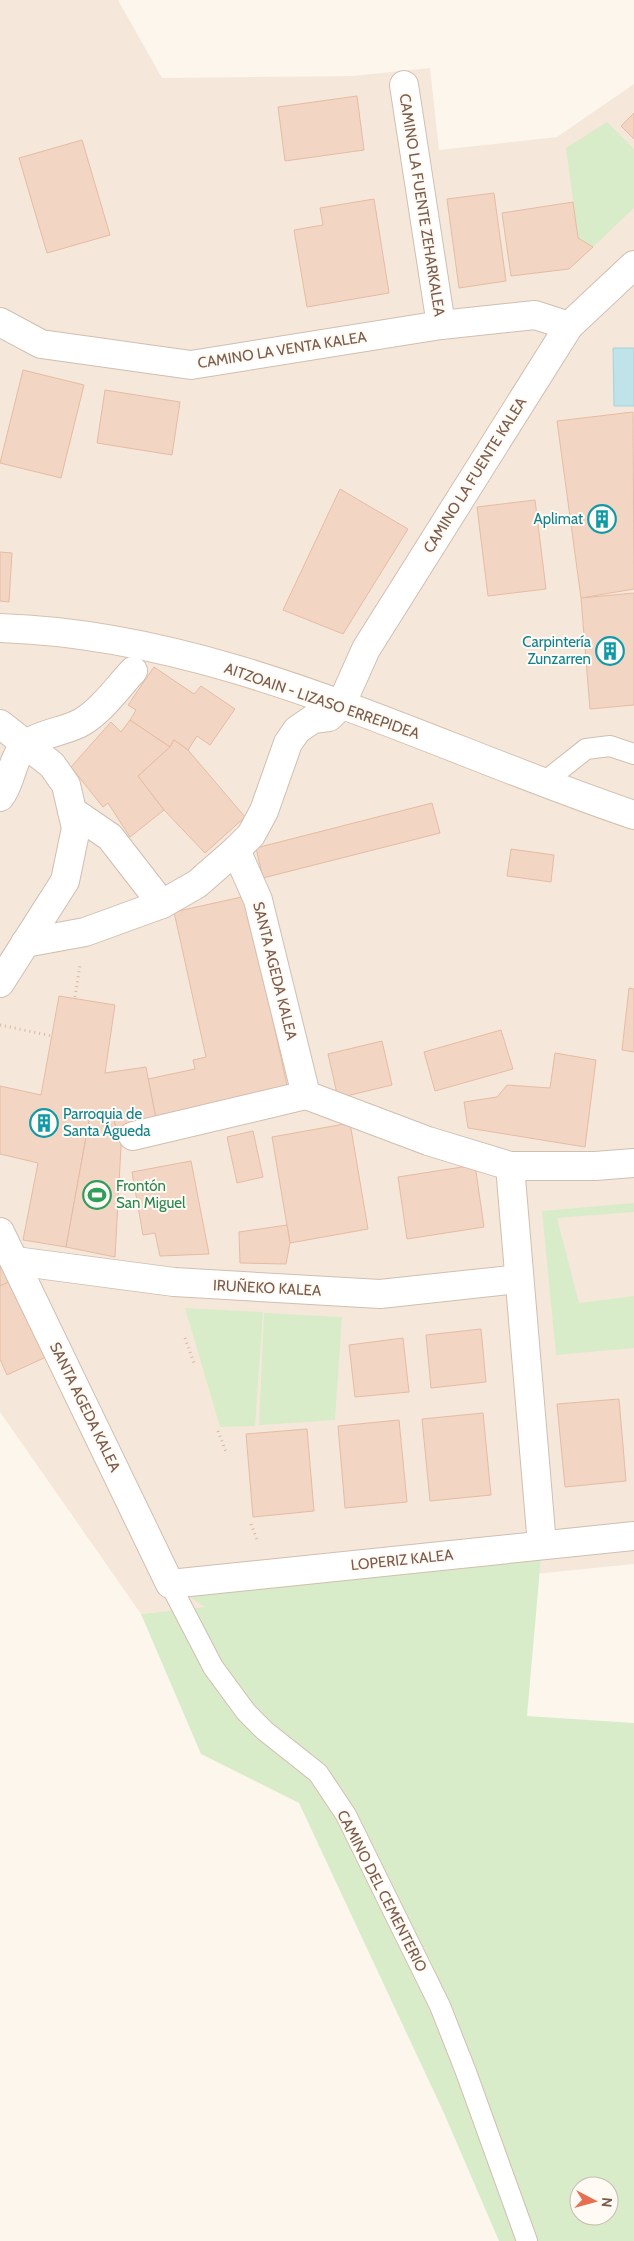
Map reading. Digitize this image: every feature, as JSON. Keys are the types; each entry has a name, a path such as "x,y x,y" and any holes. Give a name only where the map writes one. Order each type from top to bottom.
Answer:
{"street":[{"name":"CAMINO LA FUENTE ZEHARKALEA","path":"404,85 441,325"},
{"name":"CAMINO LA FUENTE KALEA","path":"341,705 366,649 569,326 634,265"},
{"name":"CAMINO LA VENTA KALEA","path":"0,322 41,344 191,365 441,325 535,315 569,326"},
{"name":"AITZOAIN - LIZASO ERREPIDEA","path":"0,628 33,629 158,647 273,680 543,783 634,814"},
{"path":"0,797 11,778 15,762 25,746 82,722 96,711 133,671"},
{"path":"25,943 84,932 162,904 196,884 251,835 264,811 288,743 297,730 313,719 329,717 341,705"},
{"path":"0,724 25,746 52,765 66,785 76,828 66,881 0,983"},
{"path":"72,811 110,837 162,904"},
{"name":"SANTA AGEDA KALEA","path":"236,850 258,900 306,1094"},
{"path":"133,1136 306,1094 428,1141 510,1166 595,1166 634,1163"},
{"path":"510,1166 542,1545"},
{"name":"SANTA AGEDA KALEA","path":"0,1232 170,1584"},
{"name":"IRUÑEKO KALEA","path":"15,1261 174,1282 380,1294 519,1278"},
{"name":"LOPERIZ KALEA","path":"170,1584 634,1536"}],"lane":[{"path":"543,783 586,749 610,746 634,754"},
{"name":"CAMINO DEL CEMENTERIO","path":"170,1584 212,1667 246,1712 265,1731 318,1773 346,1815 440,2006 527,2241"}],"path":[{"path":"0,1025 52,1036"},
{"path":"186,1338 194,1363"},
{"path":"218,1431 226,1452"},
{"path":"251,1524 258,1543"}],"shaded area":[{"path":"0,0 118,0 162,78 352,76 430,68 439,150 557,137 634,84 634,1564 141,1614 0,1412"}],"green space":[{"path":"607,122 634,149 634,208 593,247 578,238 566,148"},
{"path":"634,1203 634,1212 557,1218 579,1303 634,1296 634,1348 556,1355 542,1211"},
{"path":"185,1308 263,1312 255,1426 220,1427"},
{"path":"264,1313 342,1317 335,1420 259,1425"},
{"path":"542,1545 527,1716 634,1723 634,2241 499,2241 443,2111 299,1803 201,1754 141,1614 205,1607 170,1584"}],"water":[{"path":"613,348 634,348 634,406 614,406"}],"building":[{"path":"357,96 364,150 285,161 278,107"},
{"path":"634,113 634,139 621,126"},
{"path":"82,140 110,235 47,253 19,158"},
{"path":"494,193 506,281 459,288 447,199"},
{"path":"374,199 389,293 307,307 294,230 323,225 320,208"},
{"path":"573,202 578,238 593,247 569,269 511,276 502,213"},
{"path":"23,370 84,385 61,478 0,463"},
{"path":"105,390 180,402 172,455 97,443"},
{"name":"Aplimat","path":"633,412 634,589 581,598 557,421"},
{"path":"340,489 408,529 343,634 283,610"},
{"path":"535,500 546,589 488,596 477,507"},
{"path":"0,552 12,553 9,602 0,601"},
{"name":"Carpintería Zunzarren","path":"634,593 634,705 590,709 581,598"},
{"path":"154,667 194,694 201,686 235,709 210,745 197,736 188,750 174,740 170,747 130,720 136,710 128,705"},
{"path":"130,720 170,747 138,776 164,810 130,837 108,803 103,807 71,767 111,722 121,732"},
{"path":"174,740 188,750 245,817 205,853 164,810 138,776 170,747"},
{"path":"432,803 440,833 263,878 256,848"},
{"path":"511,849 554,855 551,882 507,876"},
{"path":"246,896 288,1090 156,1119 148,1079 195,1069 193,1060 206,1057 174,912"},
{"path":"629,988 634,989 634,1052 622,1050"},
{"name":"Parroquia de Santa Águeda","path":"59,996 115,1005 105,1073 146,1067 156,1119 116,1129 113,1115 91,1110 66,1247 23,1240 38,1163 0,1154 0,1086 41,1095"},
{"path":"501,1030 513,1069 435,1091 424,1052"},
{"path":"382,1041 392,1085 338,1098 328,1054"},
{"path":"555,1053 596,1060 585,1147 468,1128 464,1102 497,1097 507,1085 550,1088"},
{"name":"Frontón San Miguel","path":"91,1110 113,1115 116,1129 122,1128 115,1257 66,1247"},
{"path":"350,1123 368,1229 290,1243 272,1137"},
{"path":"253,1131 263,1177 237,1183 227,1137"},
{"path":"191,1161 209,1254 160,1256 155,1233 143,1235 132,1172"},
{"path":"475,1165 484,1227 407,1239 398,1177"},
{"path":"287,1225 290,1243 286,1264 240,1263 239,1232"},
{"path":"0,1257 11,1281 0,1286"},
{"path":"11,1281 46,1357 7,1375 0,1359 0,1286"},
{"path":"481,1329 486,1382 431,1388 426,1335"},
{"path":"403,1338 409,1392 355,1397 349,1345"},
{"path":"619,1399 626,1481 565,1487 557,1404"},
{"path":"483,1413 491,1495 430,1501 422,1419"},
{"path":"399,1420 407,1502 345,1508 338,1426"},
{"path":"307,1429 314,1511 253,1517 246,1434"}],"place":[{"name":"Aplimat","path":"602,519"},
{"name":"Carpintería Zunzarren","path":"610,651"},
{"name":"Parroquia de Santa Águeda","path":"44,1123"},
{"name":"Frontón San Miguel","path":"97,1195"}]}
